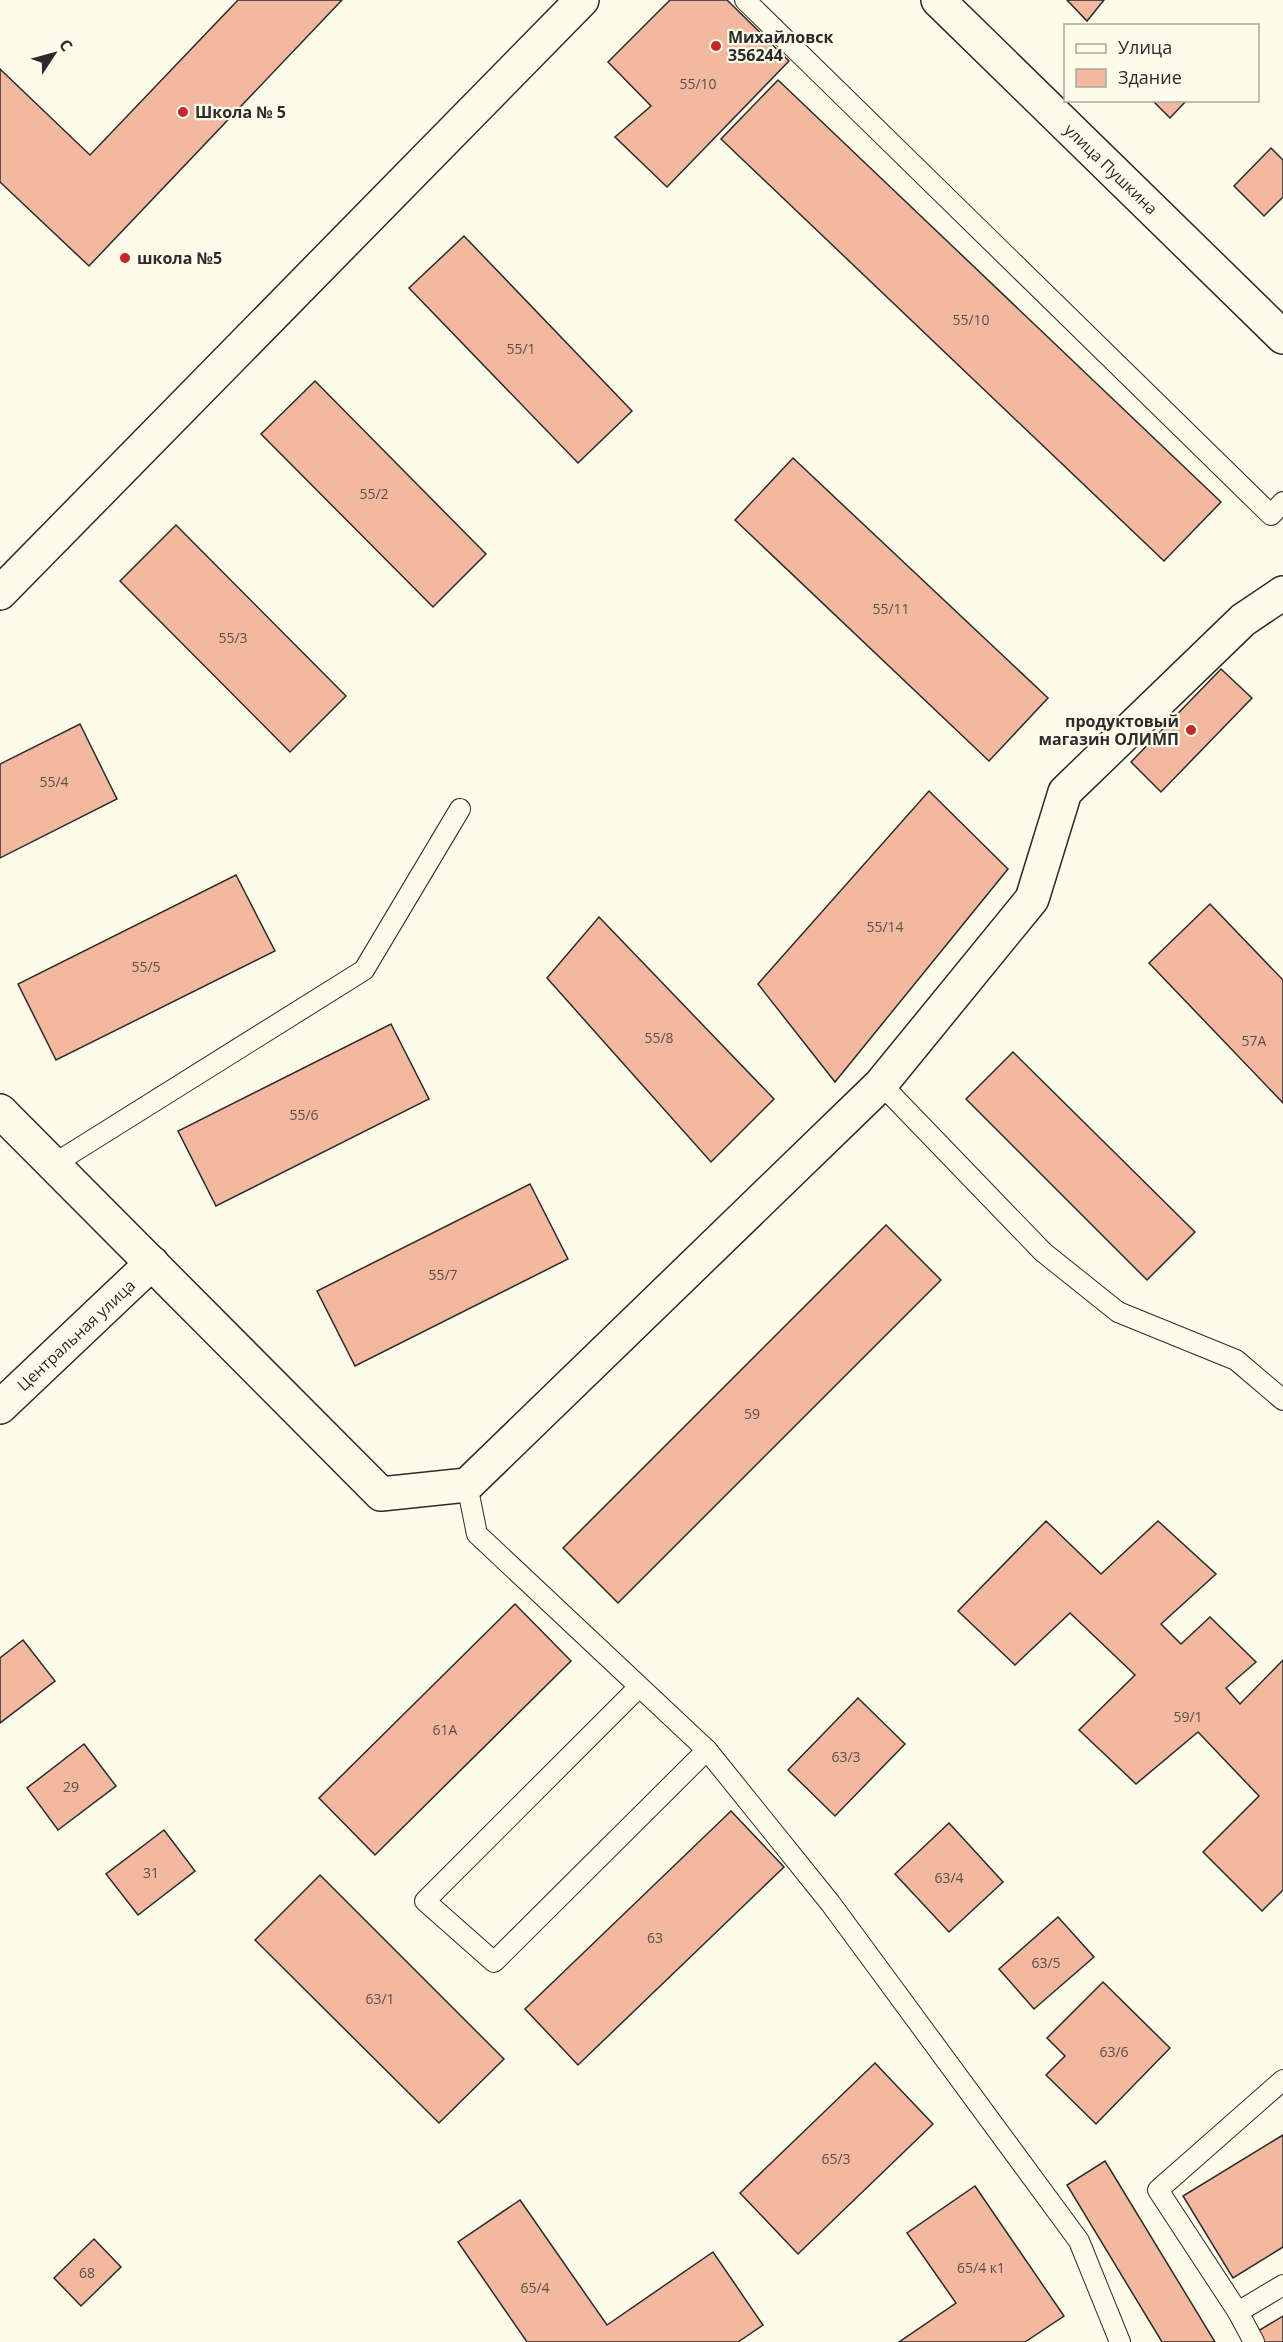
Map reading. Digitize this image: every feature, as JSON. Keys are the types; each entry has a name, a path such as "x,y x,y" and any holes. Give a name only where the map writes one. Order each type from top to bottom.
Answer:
{"street":[{"path":"0,593 582,0"},
{"name":"улица Пушкина","path":"938,0 1283,337"},
{"path":"0,1111 381,1494 467,1485 881,1084 1032,899 1065,792 1243,620 1283,593"},
{"name":"Центральная улица","path":"0,1407 152,1263"}],"lane":[{"path":"745,0 1271,514 1283,502"},
{"path":"54,1164 364,970 460,809"},
{"path":"881,1084 1043,1252 1118,1312 1236,1360 1283,1400"},
{"path":"467,1485 477,1534 707,1750 831,1904 1079,2241 1120,2342"},
{"path":"639,1687 425,1901 494,1962 707,1750"},
{"path":"1254,2342 1238,2312 1158,2190 1283,2080"},
{"path":"1238,2312 1283,2285"}],"building":[{"name":"Школа № 5","path":"238,0 342,0 89,266 0,182 0,69 90,155"},
{"path":"670,0 727,0 789,61 667,187 615,137 651,106 608,62"},
{"path":"1067,0 1104,0 1087,21"},
{"path":"778,80 1221,502 1164,561 721,139"},
{"path":"1154,102 1185,102 1170,118"},
{"path":"1271,148 1283,160 1283,197 1264,216 1234,186"},
{"path":"464,236 632,411 578,463 409,288"},
{"path":"315,381 486,554 433,607 261,434"},
{"path":"793,458 1048,698 989,761 735,520"},
{"path":"176,525 346,696 290,752 120,581"},
{"name":"продуктовый магазин ОЛИМП","path":"1221,669 1252,698 1161,792 1131,762"},
{"path":"80,724 117,799 0,858 0,764"},
{"path":"929,791 1008,869 835,1082 758,984"},
{"path":"236,875 275,951 56,1060 18,984"},
{"path":"1210,904 1283,980 1283,1103 1149,963"},
{"path":"599,917 774,1099 711,1162 547,978"},
{"path":"391,1024 429,1099 216,1206 178,1131"},
{"path":"1013,1052 1195,1232 1147,1280 966,1099"},
{"path":"530,1184 568,1259 355,1366 317,1291"},
{"path":"886,1225 941,1280 618,1603 563,1548"},
{"path":"1046,1521 1101,1574 1158,1521 1216,1574 1161,1624 1181,1644 1210,1617 1256,1662 1226,1688 1240,1704 1283,1660 1283,1890 1262,1911 1203,1852 1259,1796 1198,1732 1136,1784 1079,1730 1135,1675 1070,1613 1015,1665 958,1611"},
{"path":"515,1604 571,1661 375,1855 319,1798"},
{"path":"23,1640 55,1681 0,1723 0,1658"},
{"path":"858,1698 905,1744 835,1816 788,1770"},
{"path":"84,1744 116,1786 58,1830 27,1788"},
{"path":"731,1811 784,1867 578,2065 525,2009"},
{"path":"949,1823 1003,1882 949,1932 895,1874"},
{"path":"164,1830 195,1871 138,1915 106,1874"},
{"path":"320,1875 504,2059 439,2123 255,1940"},
{"path":"1058,1917 1094,1957 1034,2009 999,1969"},
{"path":"1103,1982 1170,2048 1096,2124 1046,2075 1065,2056 1047,2038"},
{"path":"875,2063 933,2124 798,2254 740,2193"},
{"path":"1283,2135 1283,2247 1233,2278 1183,2196"},
{"path":"1105,2161 1215,2342 1162,2342 1067,2185"},
{"path":"975,2186 1064,2316 1025,2342 899,2342 956,2303 907,2233"},
{"path":"520,2200 607,2325 713,2252 763,2325 738,2342 527,2342 458,2242"},
{"path":"94,2239 121,2267 81,2306 54,2278"},
{"path":"1283,2316 1283,2342 1264,2342 1258,2331"}],"place":[{"name":"Михайловск 356244","path":"716,46"},
{"name":"Школа № 5","path":"183,112"},
{"name":"школа №5","path":"125,258"},
{"name":"продуктовый магазин ОЛИМП","path":"1191,730"}]}
